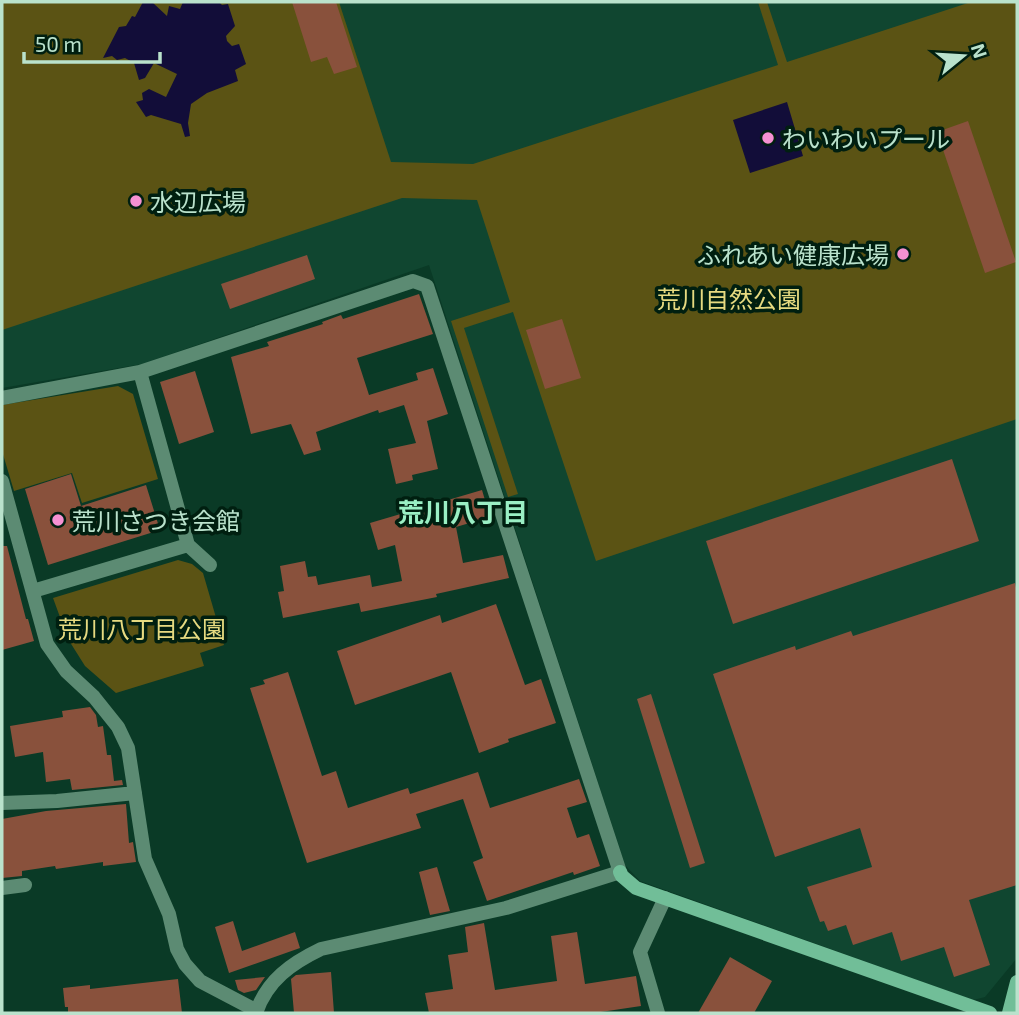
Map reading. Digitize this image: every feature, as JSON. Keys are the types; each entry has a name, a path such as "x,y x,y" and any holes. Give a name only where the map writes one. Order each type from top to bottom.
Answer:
{"street":[{"path":"2,398 140,373 413,281 427,286 622,876 636,888 990,1013"},
{"path":"140,373 188,545 210,565"},
{"path":"2,481 47,644 66,671 94,697 118,727 128,748 145,859 169,914 177,949 185,964 200,981 257,1012 268,988 282,972 321,949 506,908 620,872"},
{"path":"33,591 188,545"},
{"path":"2,803 57,801 135,793"},
{"path":"2,888 25,885"},
{"path":"658,1013 640,952 665,898"},
{"path":"1009,1013 1017,982"}],"shaded area":[{"path":"2,2 1017,2 1017,958 985,997 973,1000 640,881 625,865 429,265 142,364 2,388"},
{"path":"143,2 152,2 167,16 169,6 180,9 183,2 228,4 235,26 226,36 227,41 232,46 239,44 246,64 235,70 238,81 207,93 191,104 188,123 190,136 185,137 181,124 151,115 146,117 136,102 143,100 142,93 149,89 166,97 177,74 154,63 145,78 139,80 134,63 125,58 103,58 119,27 126,26 132,16 135,17"},
{"name":"わいわいプール","path":"787,102 803,156 750,173 733,120"}],"green space":[{"name":"荒川自然公園","path":"2,2 339,2 391,162 473,164 778,65 758,2 767,2 787,62 971,2 1017,2 1017,419 596,561 513,312 464,328 518,494 508,497 451,321 510,302 477,200 402,198 2,330"},
{"path":"118,386 133,394 158,479 82,503 72,473 14,491 2,451 2,405"},
{"name":"荒川八丁目公園","path":"178,560 192,564 203,573 224,645 200,653 204,666 116,693 85,666 68,639 53,598"}],"building":[{"path":"292,2 336,2 357,67 334,74 327,57 311,62"},
{"path":"968,121 1016,262 985,273 937,132"},
{"path":"307,255 315,279 230,309 221,284"},
{"path":"419,294 433,334 357,358 369,395 418,380 416,373 433,368 448,414 427,421 438,469 412,475 413,480 396,484 388,449 416,443 404,405 379,413 378,410 316,432 321,450 304,455 291,424 251,434 231,357 269,346 267,342 323,324 322,322 341,315 343,319"},
{"path":"562,319 581,378 545,389 526,330"},
{"path":"195,371 214,432 179,444 160,382"},
{"path":"952,459 979,541 733,624 706,541"},
{"path":"71,474 81,506 146,485 160,530 48,565 25,489"},
{"path":"482,490 490,517 456,527 463,563 503,555 509,578 436,594 437,597 361,612 359,603 283,618 278,592 284,591 280,566 305,561 308,577 316,576 318,585 370,575 372,587 402,581 395,545 378,550 370,523"},
{"path":"2,546 7,546 34,641 2,650"},
{"path":"1015,583 1017,885 969,900 990,965 954,977 944,947 901,961 892,932 853,945 846,925 828,931 824,921 820,922 807,887 872,867 860,828 775,857 713,674 795,646 796,650 851,631 853,636"},
{"path":"496,604 525,685 541,679 556,723 508,739 509,742 479,753 451,672 355,705 337,651 440,615 442,623"},
{"path":"288,672 322,776 336,771 348,808 408,788 410,794 478,772 490,808 579,779 587,802 567,808 577,838 589,834 600,866 574,875 573,872 487,901 473,862 483,858 463,799 416,814 421,828 307,863 250,688 265,684 263,680"},
{"path":"651,694 705,863 690,868 637,699"},
{"path":"90,707 96,715 98,727 103,726 107,755 111,755 114,781 122,780 123,785 72,790 70,779 46,782 43,752 15,757 10,726 63,717 62,711"},
{"path":"126,804 129,843 133,842 136,862 103,866 103,862 56,869 55,866 22,871 22,876 2,878 2,819 46,811"},
{"path":"437,867 450,911 430,915 419,872"},
{"path":"233,921 242,951 295,932 300,948 229,973 215,927"},
{"path":"484,923 495,990 557,981 551,936 577,932 585,984 636,976 641,1006 594,1013 429,1013 425,993 453,989 448,955 468,952 465,927"},
{"path":"730,957 772,981 754,1013 698,1013"},
{"path":"331,972 334,1013 294,1013 291,979 296,975"},
{"path":"265,977 256,990 244,993 238,990 235,980"},
{"path":"178,979 182,1013 68,1013 68,1007 65,1007 63,988 90,985 90,989"}],"place":[{"name":"わいわいプール","path":"768,138"},
{"name":"水辺広場","path":"136,201"},
{"name":"ふれあい健康広場","path":"903,254"},
{"name":"荒川さつき会館","path":"58,520"}],"district":[{"name":"荒川八丁目","path":"463,511"}]}
